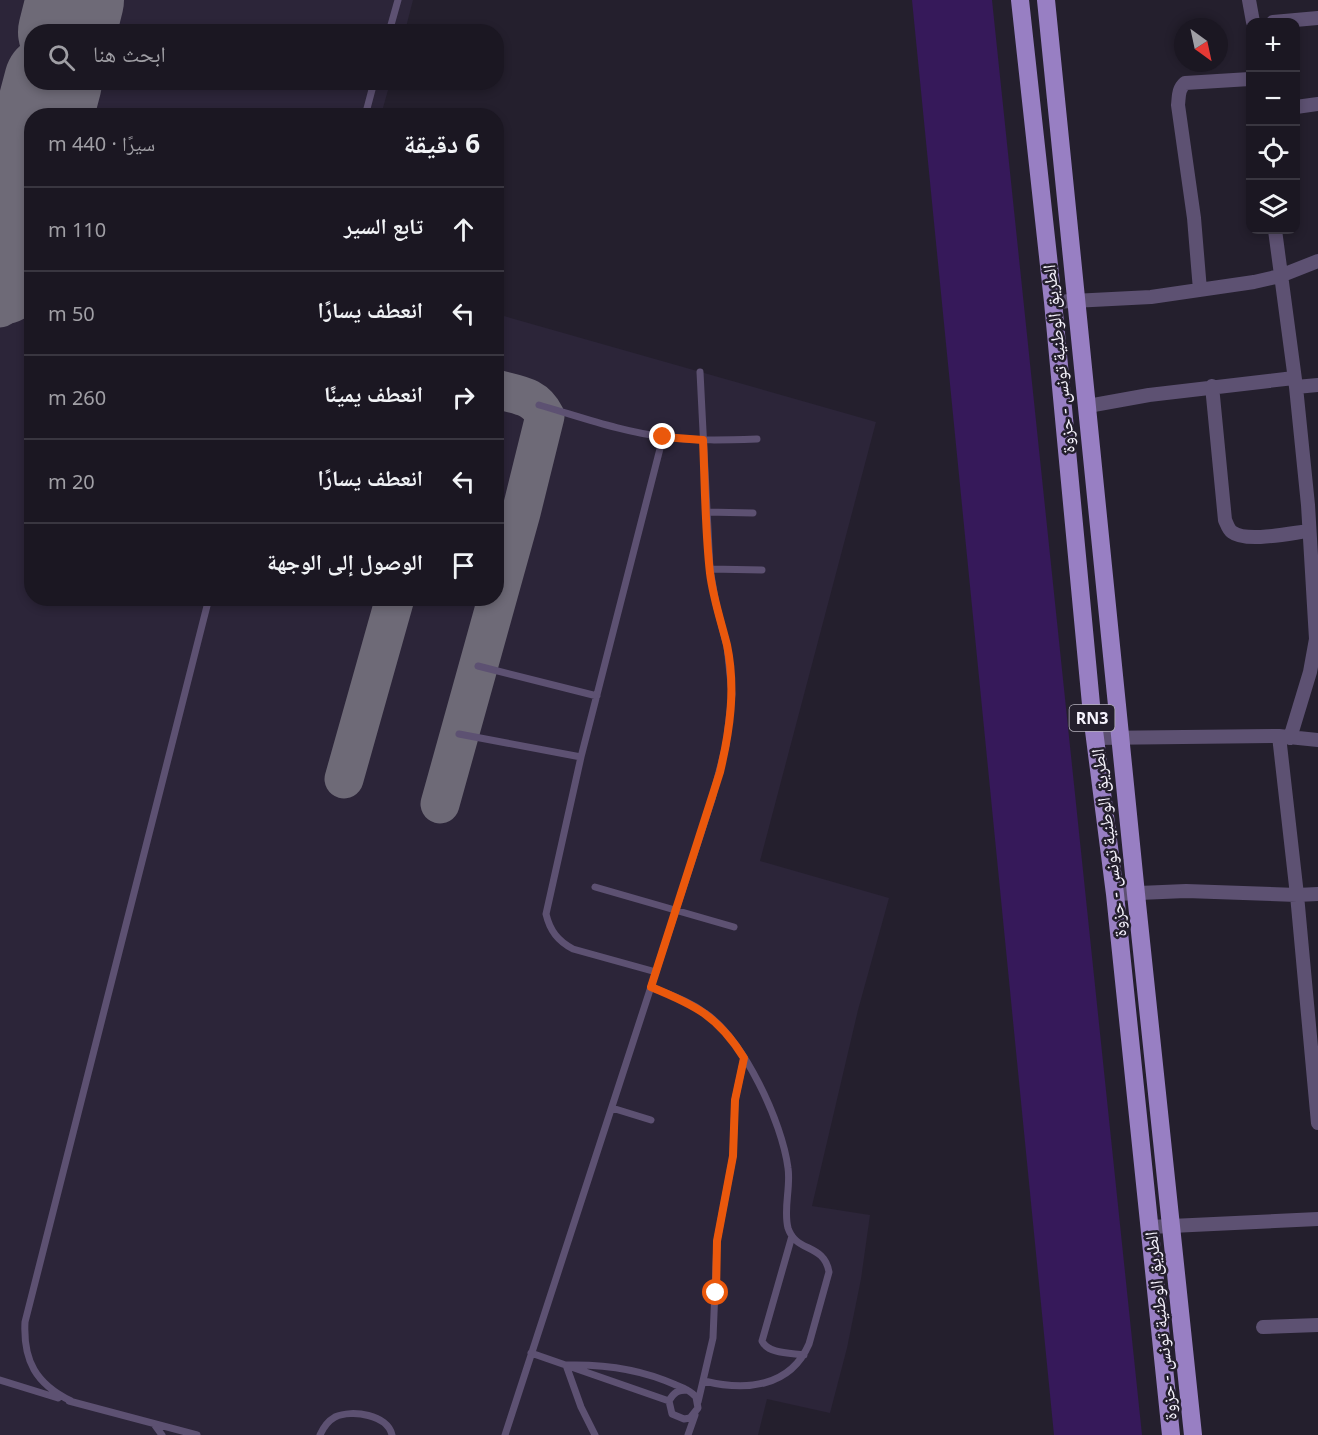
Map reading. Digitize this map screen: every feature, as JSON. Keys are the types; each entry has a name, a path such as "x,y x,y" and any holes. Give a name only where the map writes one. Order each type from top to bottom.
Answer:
{"main road":[{"name":"الطريق الوطنية تونس - حزوة","path":"1020,0 1053,302 1095,738 1115,894 1171,1435"},
{"name":"الطريق الوطنية تونس - حزوة","path":"1046,0 1078,302 1135,893 1193,1435"}],"street":[{"path":"1249,0 1252,18"},
{"path":"1300,20 1318,18"},
{"path":"1200,290 1194,218 1178,105 1181,86 1185,83 1246,79"},
{"path":"1300,106 1318,104"},
{"path":"1275,234 1313,505 1308,531 1315,594 1316,648 1285,737 1297,895 1316,1069 1318,1123"},
{"path":"1053,302 1151,297 1254,282 1280,276 1318,261"},
{"path":"1088,406 1212,386 1295,382 1318,385"},
{"path":"1212,386 1225,520 1228,527 1238,535 1249,537 1308,531"},
{"path":"1095,738 1285,737 1318,740"},
{"path":"1115,894 1186,891 1318,894"},
{"path":"1150,1227 1318,1219"},
{"path":"1263,1327 1318,1325"}],"lane":[{"path":"391,24 398,0"},
{"path":"367,108 372,90"},
{"path":"505,1435 720,772 730,718 732,694 730,670 710,570 700,372"},
{"path":"539,405 621,429 663,437 757,440"},
{"path":"656,972 573,949 555,935 546,914 581,757 663,437"},
{"path":"706,512 753,513"},
{"path":"710,570 762,570"},
{"path":"71,1401 44,1384 34,1370 25,1347 25,1322 207,606"},
{"path":"478,666 597,696"},
{"path":"459,734 581,757"},
{"path":"595,887 734,927"},
{"path":"651,987 688,1002 707,1014 723,1028 744,1058 779,1127 785,1149 789,1172 788,1227 798,1243 823,1256 828,1263 829,1272 804,1355 788,1373 766,1382 735,1386 704,1382"},
{"path":"688,1435 704,1382 715,1316 717,1241 733,1156 735,1100 744,1058"},
{"path":"612,1108 651,1120"},
{"path":"792,1236 762,1341 771,1350 804,1355"},
{"path":"531,1353 669,1401"},
{"path":"566,1365 587,1364 628,1369 687,1390 696,1396 698,1402"},
{"path":"566,1365 581,1407 595,1435"},
{"path":"0,1380 197,1435"},
{"path":"687,1390 680,1390 673,1394 669,1401 672,1413 677,1418 684,1419 690,1418 695,1413"},
{"path":"320,1435 328,1423 335,1418 351,1414 384,1421 389,1426 392,1435"},
{"path":"154,1424 162,1435"}],"shaded area":[{"path":"0,0 413,0 407,24 24,24 24,90 388,90 383,108 24,108 24,606 504,606 504,316 876,422 760,861 889,898 858,1010 812,1206 870,1215 861,1279 847,1348 830,1413 767,1399 758,1435 0,1435"},
{"path":"912,0 992,0 1142,1435 1054,1435"}],"taxiway":[{"path":"0,308 24,288"},
{"path":"504,391 531,400 545,416 504,574"},
{"path":"344,779 393,606"},
{"path":"440,804 495,606"}],"runway":[{"path":"69,24 75,0"},
{"path":"46,108 51,90"},
{"path":"0,276 24,191"}],"route":[{"path":"663,437 703,440 710,570 727,646 732,694 726,746 720,772 651,987 688,1002 707,1014 723,1028 744,1058 735,1100 733,1156 717,1241 716,1293"}]}
